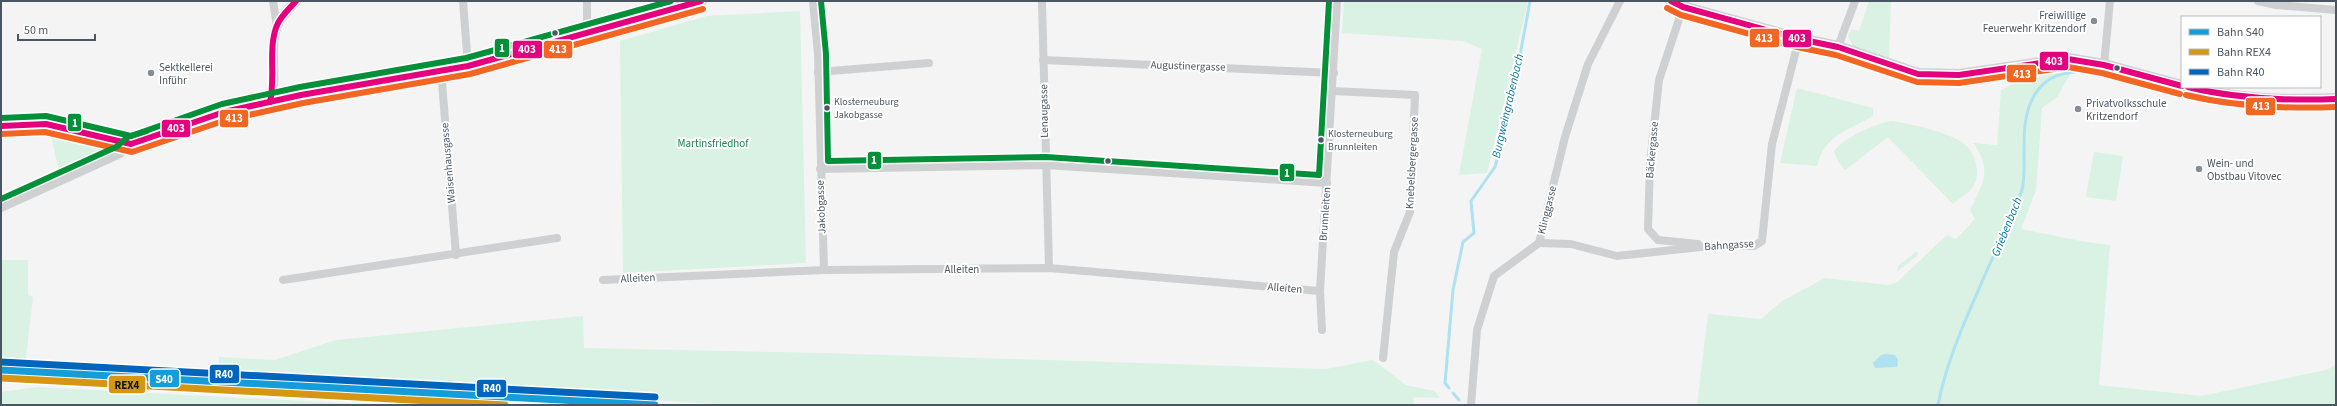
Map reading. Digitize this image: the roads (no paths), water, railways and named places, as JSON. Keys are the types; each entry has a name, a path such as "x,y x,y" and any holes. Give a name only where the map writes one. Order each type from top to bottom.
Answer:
{"main road":[{"path":"1,126 46,124 131,144 224,112 270,102 468,66 701,1"},
{"path":"1671,1 1799,39 1838,47 1918,74 1959,75 2068,59 2104,65 2181,86"},
{"path":"2192,88 2211,93 2286,101 2336,99"}],"street":[{"path":"270,102 273,92 274,40 277,26 273,1"},
{"path":"277,26 296,1"},
{"path":"463,1 468,66"},
{"path":"587,1 587,34"},
{"name":"Jakobgasse","path":"813,1 818,72 824,270"},
{"name":"Lenaugasse","path":"1042,1 1045,165 1049,268"},
{"name":"Brunnleiten","path":"1322,330 1320,291 1333,91 1337,1"},
{"name":"Klinggasse","path":"1471,405 1478,330 1494,276 1539,242 1565,137 1588,64 1620,1"},
{"path":"1838,47 1855,1"},
{"path":"2104,65 2110,1"},
{"path":"2258,1 2336,10"},
{"name":"Bäckergasse","path":"1684,4 1659,80 1650,164 1648,229 1658,240 1710,246"},
{"name":"Bahngasse","path":"1539,242 1571,244 1617,256 1710,246 1754,246 1762,240 1772,144 1799,39"},
{"name":"Augustinergasse","path":"1043,60 1334,72"},
{"path":"818,72 930,63"},
{"name":"Waisenhausgasse","path":"441,70 456,255"},
{"name":"Knebelsbergergasse","path":"1333,91 1415,95 1410,212 1394,252 1383,358"},
{"path":"1,208 120,154 131,144"},
{"path":"820,169 1045,165 1327,183"},
{"path":"283,280 456,255 557,238"},
{"name":"Alleiten","path":"603,280 824,270 1049,268 1320,291"}],"water":[{"path":"1881,355 1895,355 1898,360 1897,367 1875,368 1873,363"}],"waterway":[{"name":"Burgweingrabenbach","path":"1449,388 1445,383 1453,290 1463,242 1474,233 1471,201 1495,167 1510,110 1530,1"},
{"name":"Griebenbach","path":"1938,405 1947,370 1959,335 2022,191 2025,127 2030,105 2035,94 2047,81 2062,74 2075,72 2078,67"},
{"name":"Burgweingrabenbach","path":"1453,393 1459,400"}],"rail line":[{"name":"R40","path":"1,362 655,397"},
{"name":"S40","path":"1,370 655,405"},
{"name":"REX4","path":"1,378 505,405"}],"place":[{"name":"Freiwillige Feuerwehr Kritzendorf","path":"2094,21"},
{"name":"Sektkellerei Inführ","path":"151,73"},
{"name":"Klosterneuburg Jakobgasse","path":"827,108"},
{"name":"Privatvolksschule Kritzendorf","path":"2078,109"},
{"name":"Klosterneuburg Brunnleiten","path":"1321,140"},
{"name":"Wein- und Obstbau Vitovec","path":"2199,169"}],"park label":[{"name":"Martinsfriedhof","path":"713,143"}]}
